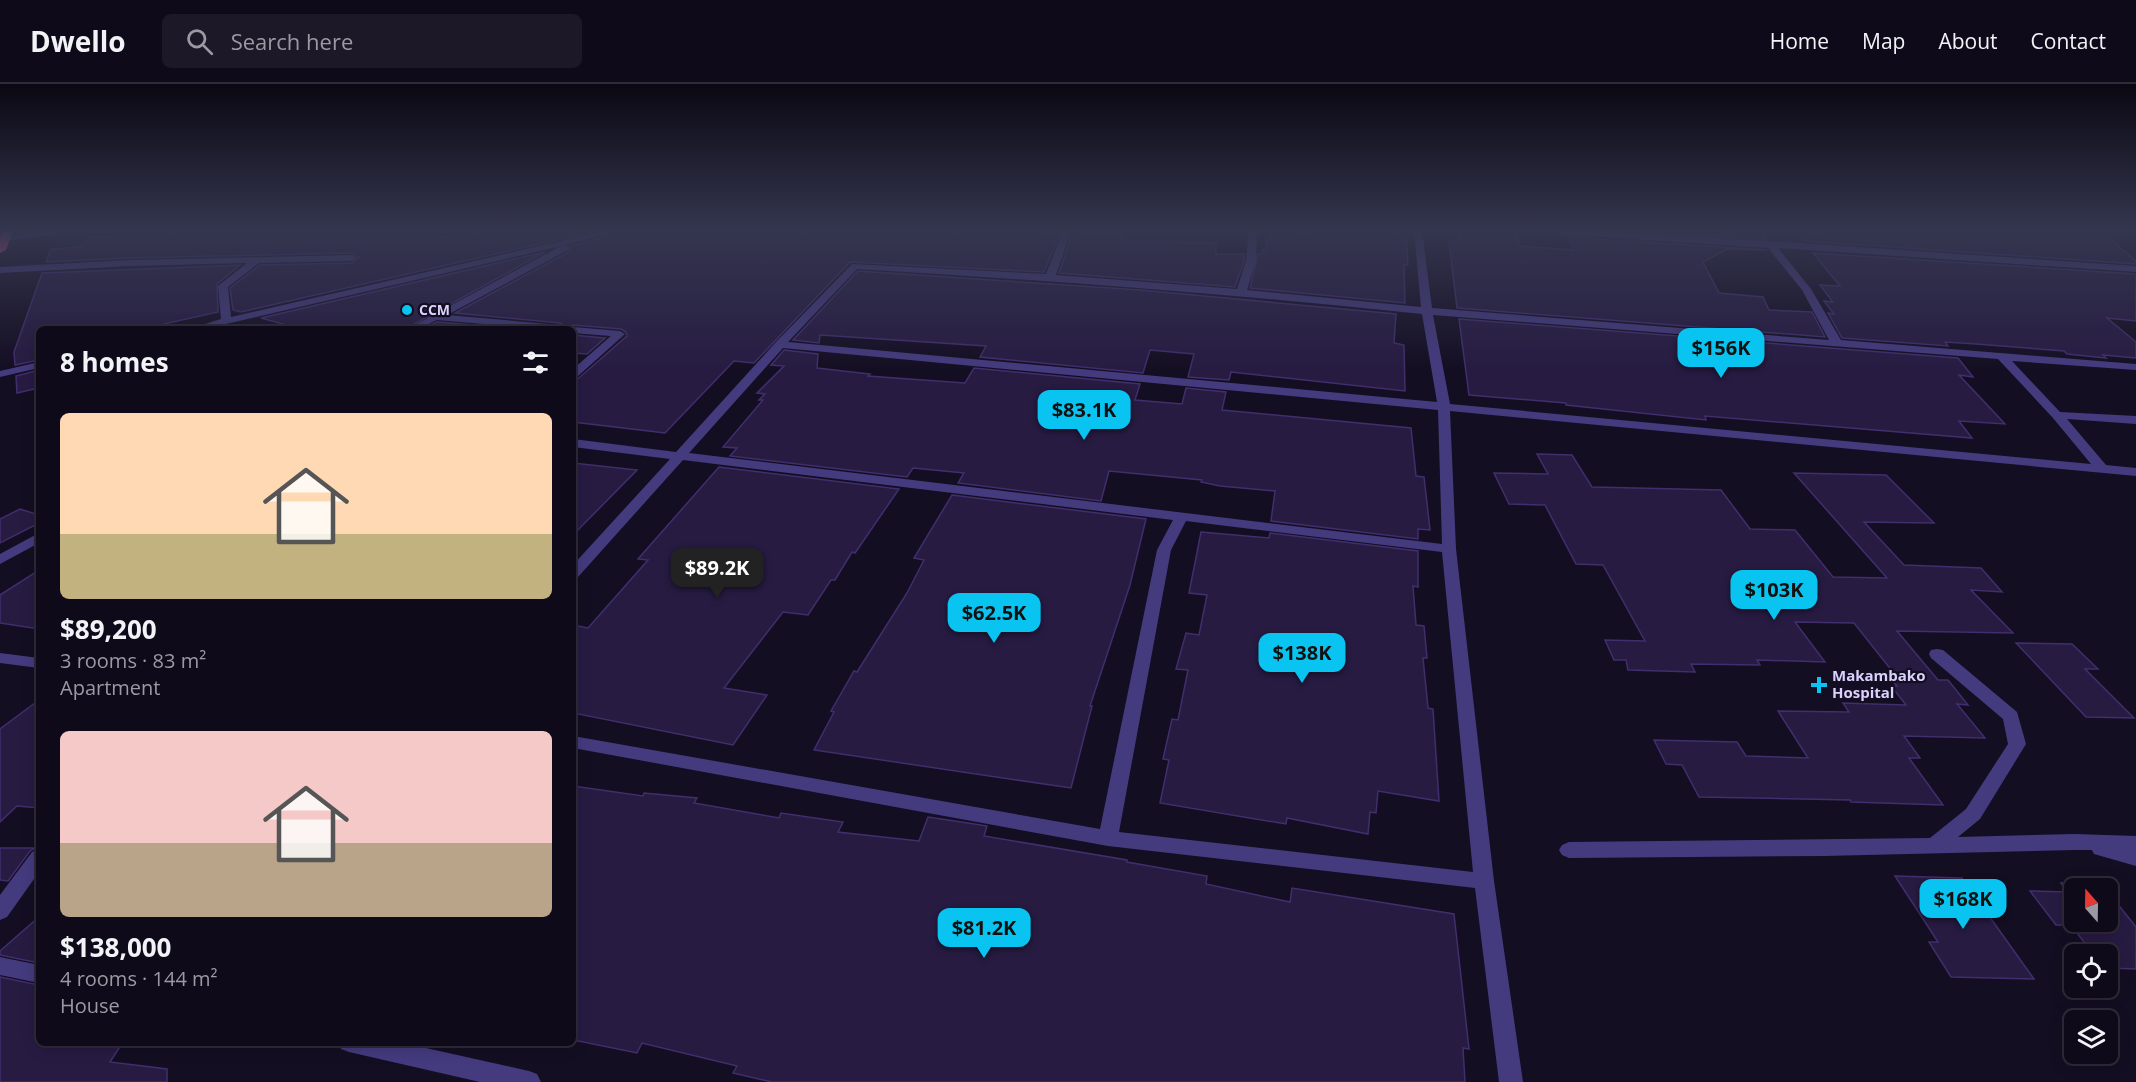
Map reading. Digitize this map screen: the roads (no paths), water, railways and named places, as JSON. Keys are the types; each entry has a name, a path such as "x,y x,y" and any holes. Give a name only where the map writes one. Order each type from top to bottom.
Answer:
{"street":[{"path":"226,322 223,286 234,278"},
{"path":"207,326 414,278"},
{"path":"418,326 510,278"},
{"path":"576,571 780,344 844,278"},
{"path":"1057,278 1396,306"},
{"path":"1241,292 1246,278"},
{"path":"1423,278 1444,406 1449,549 1484,881 1510,1082"},
{"path":"1797,278 1806,289 1838,345"},
{"path":"1241,292 1427,311 2136,367"},
{"path":"436,317 537,326"},
{"path":"576,330 620,334 576,372"},
{"path":"780,344 2136,472"},
{"path":"2002,357 2057,415 2102,469"},
{"path":"0,374 36,366"},
{"path":"2057,415 2136,420"},
{"path":"576,443 1449,549"},
{"path":"1108,838 1164,550 1181,518"},
{"path":"0,560 36,539"},
{"path":"1935,845 1973,814 2017,744 2011,716 1937,654"},
{"path":"0,658 36,663"},
{"path":"576,743 1108,838 1484,881"},
{"path":"2074,842 2136,858"},
{"path":"1569,850 2074,842 2136,844"},
{"path":"0,911 36,861"},
{"path":"0,966 36,974"},
{"path":"367,1046 529,1082"}],"place":[{"name":"CCM","path":"407,310"},
{"name":"Makambako Hospital","path":"1819,685"}]}
